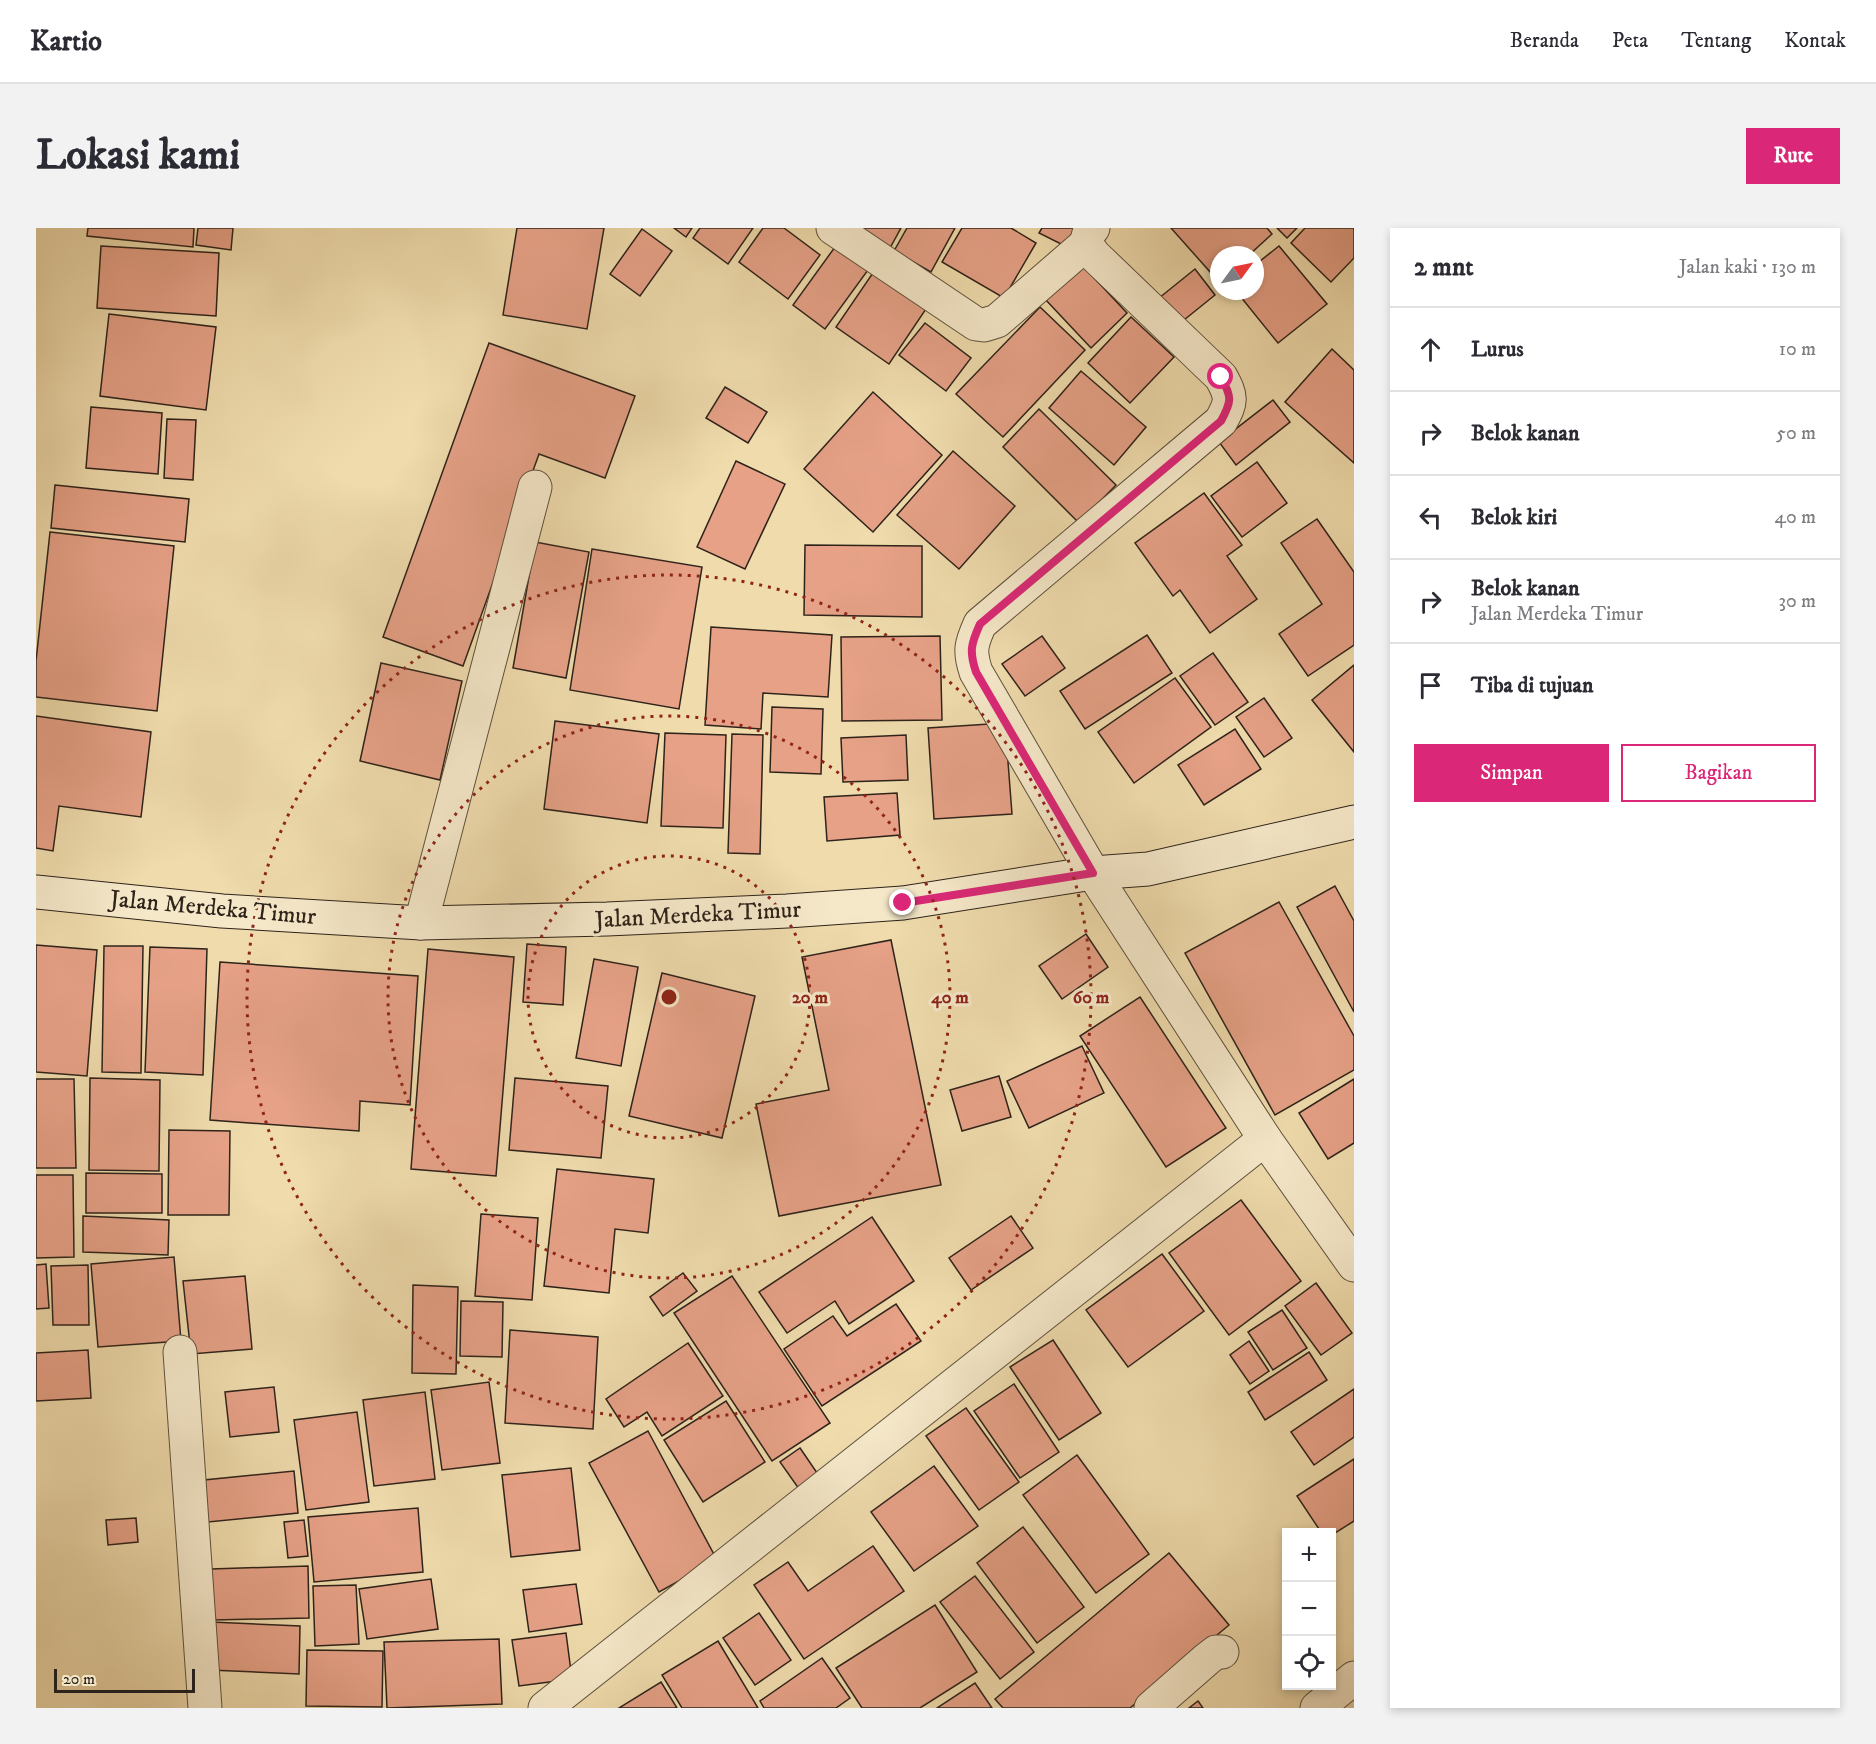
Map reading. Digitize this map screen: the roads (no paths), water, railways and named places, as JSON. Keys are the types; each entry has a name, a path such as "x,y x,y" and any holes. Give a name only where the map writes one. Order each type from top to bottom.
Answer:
{"street":[{"path":"833,228 976,324 984,325 997,321 1089,236 1094,255 1221,377 1229,392 1231,404 1221,421 980,624 972,640 970,655 976,672 1093,873 1265,1138 1354,1265"},
{"path":"421,924 535,487"},
{"name":"Jalan Merdeka Timur","path":"36,892 222,911 421,924 607,920 787,911 903,903 1093,873 1148,869 1354,822"},
{"path":"546,1708 1265,1138"},
{"path":"180,1352 205,1708"},
{"path":"1151,1708 1207,1659 1216,1652 1222,1652"},
{"path":"1317,1708 1354,1678"}]}
